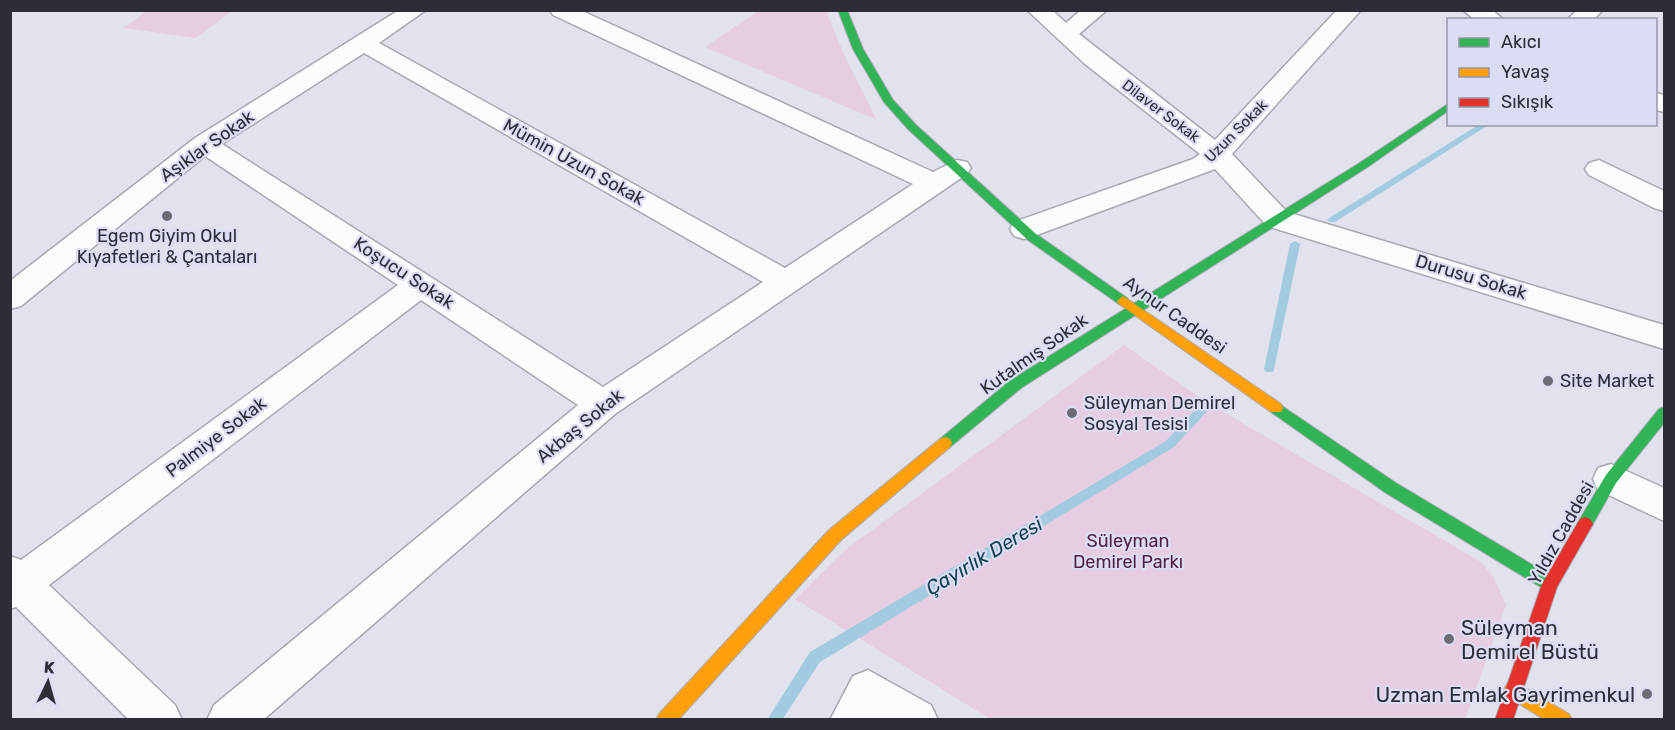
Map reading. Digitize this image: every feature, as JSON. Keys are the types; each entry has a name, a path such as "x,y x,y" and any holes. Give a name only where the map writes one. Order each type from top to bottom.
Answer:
{"street":[{"name":"Aşıklar Sokak","path":"10,298 204,144 415,10"},
{"path":"561,10 946,175"},
{"name":"Aynur Caddesi","path":"842,10 858,49 889,102 912,127 946,175 1391,488 1550,584"},
{"name":"Dilaver Sokak","path":"1038,10 1093,59 1217,154 1277,219"},
{"path":"1065,34 1096,10"},
{"name":"Uzun Sokak","path":"1023,229 1203,165 1217,154 1350,10"},
{"path":"1474,10 1489,18"},
{"name":"Mümin Uzun Sokak","path":"363,43 785,281"},
{"name":"Kutalmış Sokak","path":"665,720 836,535 1016,384 1362,166 1447,107"},
{"name":"Koşucu Sokak","path":"204,144 603,404"},
{"path":"1599,169 1665,202"},
{"name":"Akbaş Sokak","path":"229,720 603,404 946,175"},
{"name":"Durusu Sokak","path":"1277,219 1665,337"},
{"name":"Palmiye Sokak","path":"14,583 421,284"},
{"name":"Yıldız Caddesi","path":"1504,720 1550,584 1611,479 1665,413"},
{"path":"1611,479 1665,504"},
{"path":"14,583 160,720"},
{"path":"1513,690 1563,720"},
{"path":"852,720 868,691 916,720"}],"green space":[{"path":"148,10 232,11 196,38 124,28"},
{"path":"758,11 826,11 846,59 877,120 705,47"},
{"name":"Süleyman Demirel Parkı","path":"1124,345 1208,403 1481,562 1493,576 1506,605 1465,719 992,720 795,599 845,550"}],"waterway":[{"path":"1332,220 1483,126"},
{"path":"1269,369 1295,244"},
{"name":"Çayırlık Deresi","path":"774,720 815,657 1170,444 1208,403"}],"traffic: fast":[{"path":"842,10 858,49 889,102 912,127 1032,237 1123,301"},
{"path":"945,443 1016,384 1362,166 1447,108"},
{"path":"1276,408 1391,488 1550,584"},
{"path":"1585,524 1611,479 1664,413"}],"traffic: slow":[{"path":"1123,301 1276,408"},
{"path":"665,720 835,535 945,443"},
{"path":"1513,690 1563,720"}],"traffic: jam":[{"path":"1504,720 1550,584 1585,524"}],"place":[{"name":"Egem Giyim Okul Kıyafetleri & Çantaları","path":"167,216"},
{"name":"Site Market","path":"1548,381"},
{"name":"Süleyman Demirel Sosyal Tesisi","path":"1072,413"},
{"name":"Süleyman Demirel Büstü","path":"1449,639"},
{"name":"Uzman Emlak Gayrimenkul","path":"1647,694"}]}
